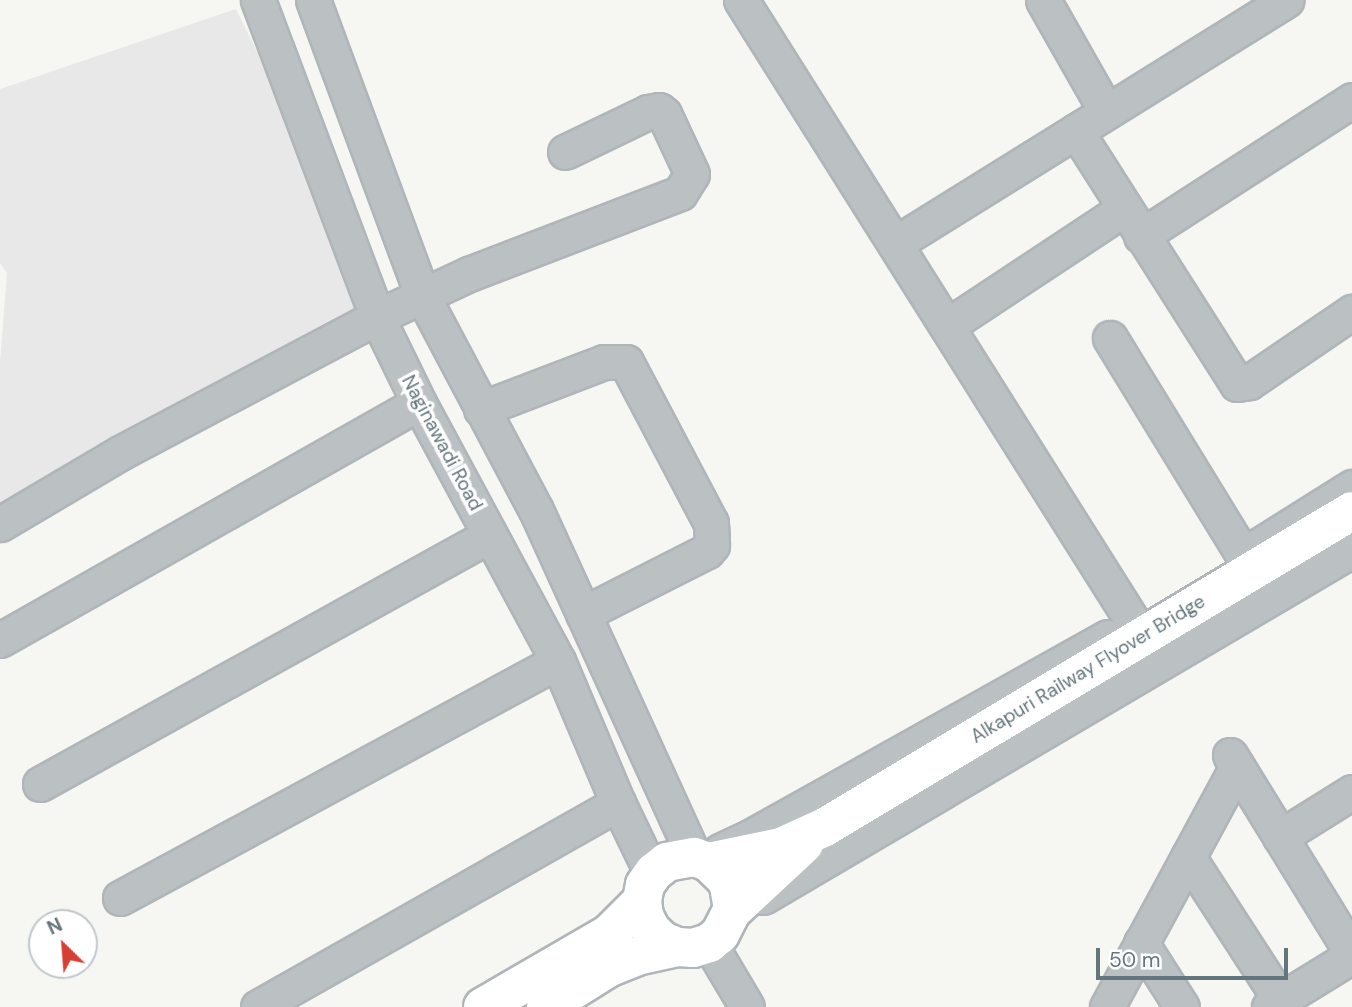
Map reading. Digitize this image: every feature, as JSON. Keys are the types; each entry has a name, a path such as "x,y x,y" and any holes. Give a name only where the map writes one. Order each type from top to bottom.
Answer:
{"main road":[{"name":"Alkapuri Railway Flyover Bridge","path":"702,859 781,847 825,827 1352,511"},
{"name":"Alkapuri Railway Flyover Bridge","path":"712,931 825,827"},
{"path":"483,1007 609,934 667,862 702,859 729,881 733,895 712,931 608,968 560,1003"},
{"path":"647,887 644,916 652,930 663,941 712,931"}],"street":[{"name":"Naginawadi Road","path":"258,0 377,317 419,402 558,661 618,803 647,887"},
{"path":"313,0 422,295 536,510 659,775 702,859 750,837 1133,622 1352,487"},
{"path":"741,0 1133,622"},
{"path":"1043,0 1106,111"},
{"path":"895,243 1286,0"},
{"path":"947,326 1352,100"},
{"path":"0,524 120,453 377,317 469,274 680,193 692,174 664,114 659,110 648,112 565,152"},
{"path":"1076,131 1237,384 1249,382 1352,312"},
{"path":"1110,338 1242,555"},
{"path":"481,409 604,362 626,362 711,523 712,545 708,551 583,614"},
{"path":"0,640 419,402"},
{"path":"40,783 490,535"},
{"path":"747,1007 712,931 774,888 1352,550"},
{"path":"120,898 558,661"},
{"path":"1107,1007 1188,857 1233,761 1349,943 1278,1004 1188,857"},
{"path":"1280,837 1352,792"},
{"path":"258,1007 618,803"},
{"path":"1141,943 1182,1007"}],"shaded area":[{"path":"236,9 378,299 0,502 0,364 7,273 0,263 0,89"}]}
